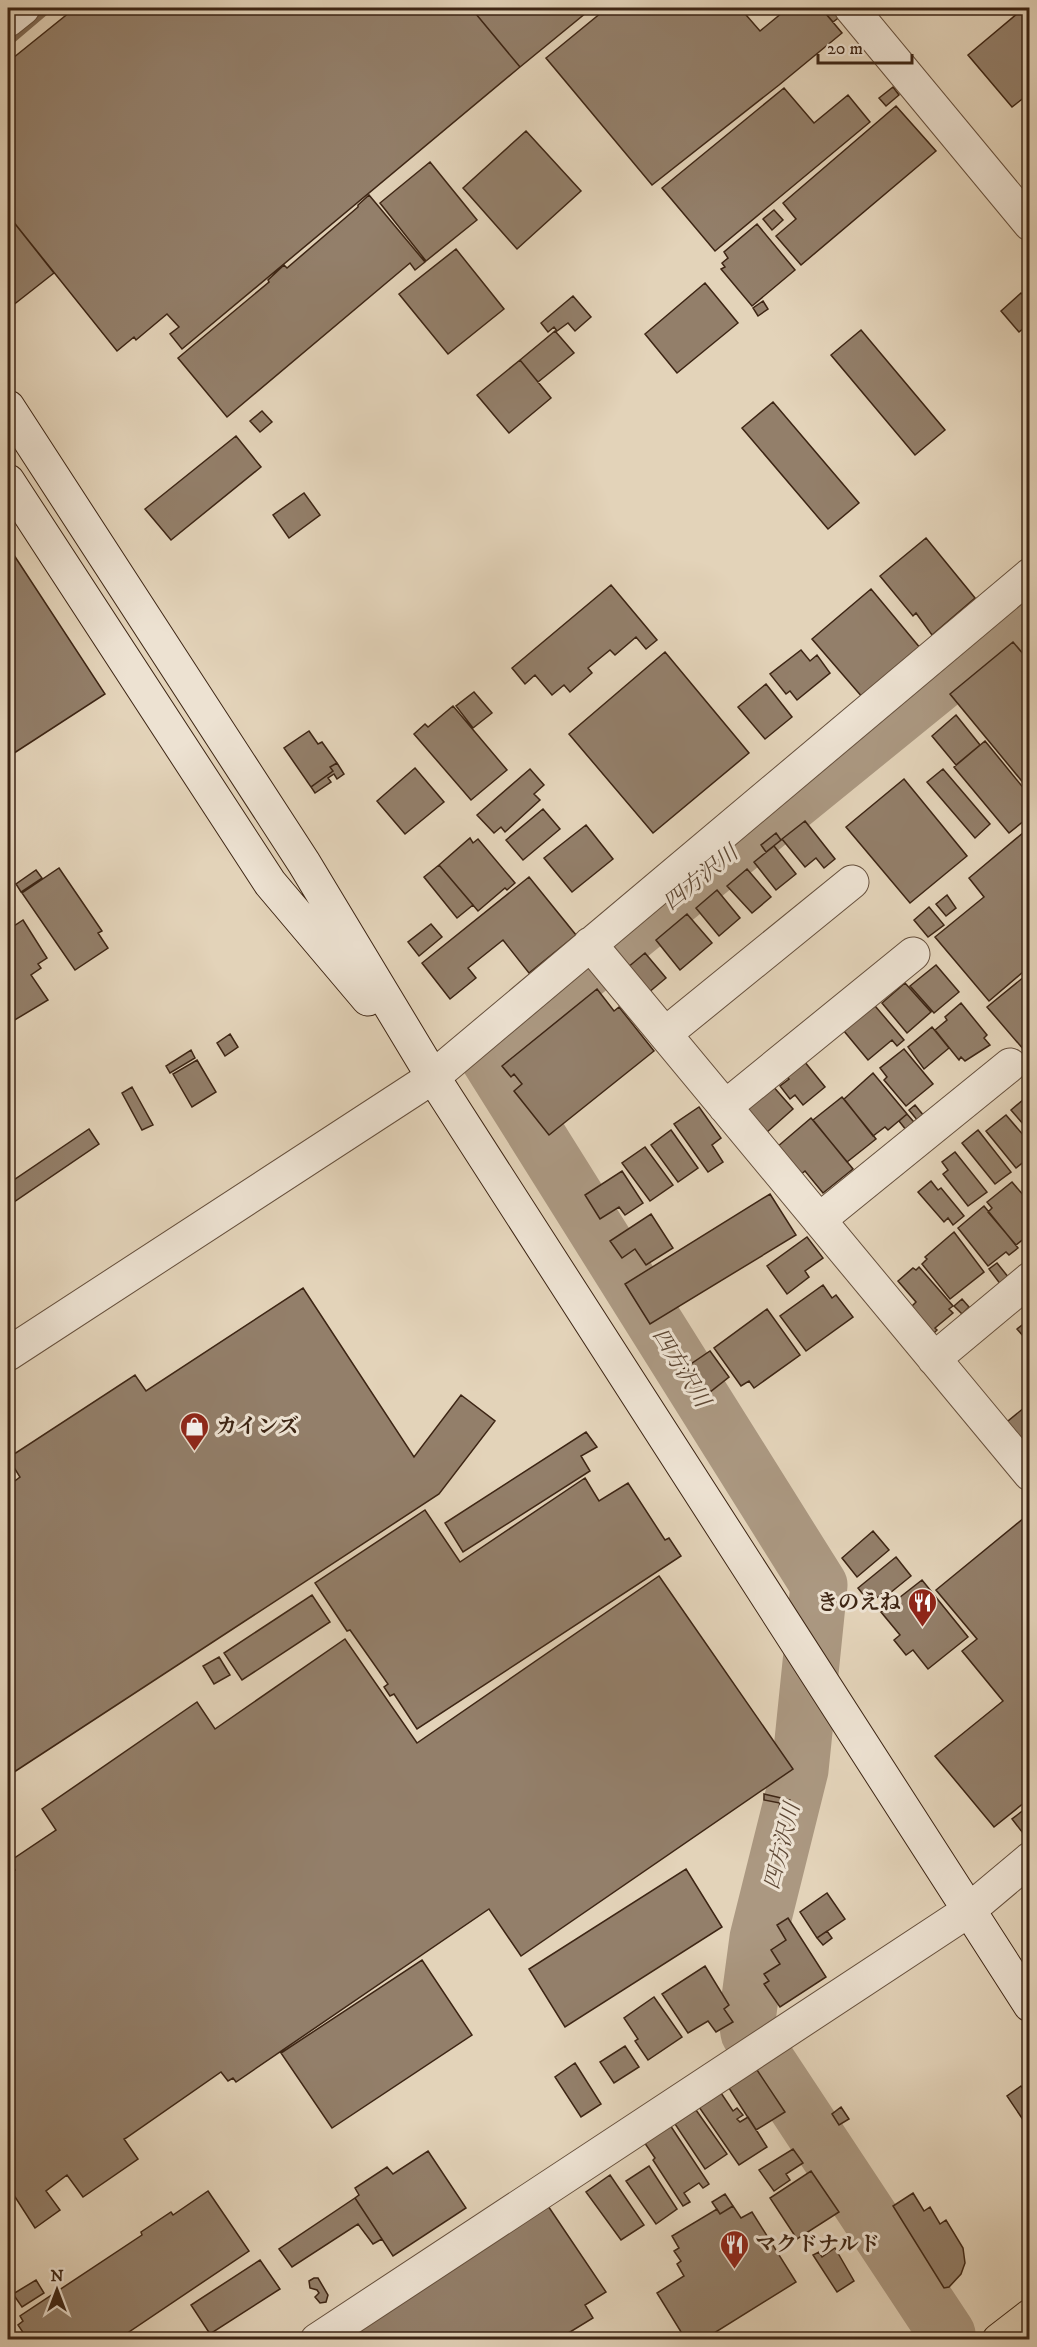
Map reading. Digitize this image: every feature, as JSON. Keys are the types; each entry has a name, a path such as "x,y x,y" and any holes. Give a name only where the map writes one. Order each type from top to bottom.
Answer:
{"highway":[{"path":"999,2340 1029,2316"}],"street":[{"path":"8,20 23,8"},
{"path":"851,8 1029,224"},
{"path":"8,407 304,863 433,1077 1029,2005"},
{"path":"8,482 270,884 433,1077"},
{"path":"8,1354 433,1077 1029,574"},
{"path":"665,1034 852,882"},
{"path":"590,944 1029,1474"},
{"path":"725,1107 913,954"},
{"path":"819,1220 1010,1065"},
{"path":"934,1359 1029,1279"},
{"path":"317,2340 968,1911 1029,1859"}],"building":[{"path":"75,8 471,8 520,67 182,349 170,334 179,327 167,314 136,340 134,337 117,351 8,215 8,62"},
{"path":"471,8 592,8 520,67"},
{"path":"607,8 740,8 760,31 788,8 821,8 842,33 652,185 546,58"},
{"path":"821,8 834,8 841,16 833,22"},
{"path":"1024,8 1030,8 1030,93 1012,107 968,55"},
{"path":"893,87 899,95 886,106 879,98"},
{"path":"784,88 814,123 848,95 870,122 715,251 662,188"},
{"path":"896,106 936,151 801,265 776,236 796,219 783,203"},
{"path":"526,131 581,191 517,249 463,188"},
{"path":"430,162 477,220 426,261 380,203"},
{"path":"369,195 425,262 415,270 410,263 227,417 178,358 269,282 268,280 284,265 287,268"},
{"path":"774,210 783,220 772,230 763,219"},
{"path":"8,215 54,273 12,306 8,300"},
{"path":"757,224 795,270 752,306 721,269 725,267 722,263 728,258 724,252"},
{"path":"456,249 504,309 448,354 399,294"},
{"path":"705,283 738,323 677,373 645,334"},
{"path":"1021,293 1030,302 1030,323 1019,332 1001,311"},
{"path":"573,296 591,317 575,331 568,323 557,331 554,327 548,332 541,323"},
{"path":"763,301 768,309 758,316 753,308"},
{"path":"861,330 945,430 915,455 831,355"},
{"path":"555,331 574,353 538,382 520,360"},
{"path":"520,360 551,398 509,433 477,395"},
{"path":"773,402 859,503 828,529 742,428"},
{"path":"262,411 272,422 260,432 250,421"},
{"path":"236,436 261,467 171,540 145,509"},
{"path":"304,493 320,515 289,538 273,515"},
{"path":"926,538 975,598 932,635 916,613 913,616 880,576"},
{"path":"8,546 105,694 8,757"},
{"path":"611,585 657,640 646,649 636,637 615,655 610,650 588,668 592,673 570,692 564,685 552,695 535,675 525,684 512,668"},
{"path":"871,589 921,649 863,698 812,639"},
{"path":"1013,642 1030,662 1030,791 950,694"},
{"path":"801,650 810,661 817,655 830,673 797,700 790,691 786,694 770,674"},
{"path":"665,652 749,753 653,833 569,734"},
{"path":"766,684 792,717 765,739 738,707"},
{"path":"474,692 492,713 473,728 456,706"},
{"path":"453,706 507,770 471,800 414,734 425,724 428,727"},
{"path":"956,715 980,745 956,765 932,736"},
{"path":"309,731 318,744 322,742 337,763 330,767 333,771 311,787 284,748"},
{"path":"985,741 1030,796 1030,816 1009,833 954,767"},
{"path":"337,763 344,774 337,779 334,774 328,778 331,782 315,793 311,787 333,771 330,767"},
{"path":"415,768 444,802 405,834 377,801"},
{"path":"530,769 544,785 534,794 540,800 505,832 501,827 494,833 477,815"},
{"path":"943,769 990,824 975,838 927,782"},
{"path":"904,779 967,856 910,903 846,827"},
{"path":"543,809 560,829 523,860 506,840"},
{"path":"805,821 835,859 824,868 816,858 805,867 782,839"},
{"path":"586,825 613,859 572,892 544,858"},
{"path":"1030,827 1030,966 989,1001 935,937 984,897 969,878"},
{"path":"776,833 781,840 766,852 761,845"},
{"path":"470,838 473,843 478,839 515,883 507,890 505,888 478,911 439,865"},
{"path":"774,846 796,874 776,890 754,862"},
{"path":"439,865 473,905 457,918 424,877"},
{"path":"59,868 102,931 98,933 108,948 75,970 22,893"},
{"path":"747,869 771,897 752,913 727,886"},
{"path":"36,870 42,878 21,892 16,884"},
{"path":"529,877 576,935 529,973 503,940 468,968 476,978 450,999 422,963"},
{"path":"717,890 740,918 719,936 696,908"},
{"path":"947,895 956,908 946,916 936,904"},
{"path":"929,907 944,925 928,937 914,920"},
{"path":"687,914 712,943 680,970 656,940"},
{"path":"23,920 47,958 38,964 41,968 31,975 48,1000 8,1024 8,930"},
{"path":"431,924 442,937 419,956 408,942"},
{"path":"645,953 666,978 648,993 627,968"},
{"path":"936,965 959,992 934,1013 910,986"},
{"path":"1030,972 1030,1057 987,1007"},
{"path":"905,983 931,1012 907,1033 882,1003"},
{"path":"597,989 614,1011 619,1007 654,1051 549,1135 514,1091 522,1084 514,1074 511,1077 502,1066"},
{"path":"870,1000 904,1040 897,1046 892,1040 868,1060 839,1025"},
{"path":"961,1003 987,1035 984,1038 990,1045 965,1061 961,1057 959,1060 935,1030 947,1020 945,1017"},
{"path":"932,1027 949,1048 924,1069 908,1047"},
{"path":"230,1034 238,1047 225,1056 217,1043"},
{"path":"904,1049 933,1084 906,1106 884,1080 887,1077 880,1068"},
{"path":"191,1050 195,1058 170,1073 166,1066"},
{"path":"197,1060 216,1092 192,1107 173,1074"},
{"path":"804,1061 825,1087 803,1105 795,1095 790,1099 780,1086 789,1079 786,1075"},
{"path":"873,1073 907,1114 888,1130 885,1127 873,1136 844,1099"},
{"path":"771,1084 793,1109 766,1133 744,1107"},
{"path":"132,1087 153,1125 142,1130 122,1093"},
{"path":"1030,1094 1030,1132 1011,1110"},
{"path":"842,1097 876,1139 847,1162 813,1120"},
{"path":"915,1105 924,1116 918,1121 909,1110"},
{"path":"699,1107 721,1138 712,1145 723,1162 708,1172 674,1124"},
{"path":"907,1114 919,1128 910,1135 899,1121"},
{"path":"1006,1115 1030,1143 1030,1157 1016,1168 986,1131"},
{"path":"811,1118 853,1169 823,1193 805,1171 800,1175 777,1147"},
{"path":"89,1129 99,1144 8,1206 8,1184"},
{"path":"671,1130 698,1168 678,1182 651,1145"},
{"path":"978,1130 1011,1172 995,1184 962,1143"},
{"path":"645,1147 673,1185 650,1201 622,1163"},
{"path":"955,1152 987,1192 968,1206 943,1174 948,1170 942,1162"},
{"path":"622,1171 643,1203 625,1215 619,1207 600,1219 585,1195"},
{"path":"931,1181 938,1190 941,1188 964,1216 953,1225 948,1218 944,1222 918,1192"},
{"path":"1012,1182 1030,1203 1030,1234 1016,1245 988,1212 992,1208 987,1202"},
{"path":"770,1194 796,1235 650,1324 625,1284"},
{"path":"984,1206 1018,1248 1009,1255 1006,1252 988,1266 958,1228"},
{"path":"651,1214 673,1248 646,1265 635,1249 622,1258 610,1241"},
{"path":"954,1232 984,1272 950,1299 922,1264 927,1259 925,1257"},
{"path":"807,1237 823,1258 805,1271 809,1277 787,1294 767,1266"},
{"path":"997,1263 1009,1278 1001,1285 989,1269"},
{"path":"919,1267 953,1306 949,1309 953,1313 935,1328 937,1330 932,1335 910,1308 916,1302 898,1281 913,1268 916,1270"},
{"path":"823,1285 832,1298 836,1295 853,1317 806,1351 780,1316"},
{"path":"303,1288 414,1457 461,1395 495,1421 439,1494 8,1776 8,1486 20,1477 8,1458 135,1375 146,1391"},
{"path":"962,1299 969,1307 962,1314 954,1306"},
{"path":"767,1309 800,1355 754,1388 749,1381 741,1386 714,1348"},
{"path":"1030,1319 1030,1344 1017,1329"},
{"path":"710,1351 729,1377 710,1392 708,1388 699,1395 682,1370"},
{"path":"1030,1403 1030,1444 1024,1449 1003,1425"},
{"path":"586,1432 597,1447 581,1456 590,1471 463,1552 445,1523"},
{"path":"585,1478 599,1501 628,1483 665,1540 669,1538 681,1556 417,1729 394,1694 390,1696 384,1687 388,1684 350,1630 347,1631 315,1583 425,1510 460,1562"},
{"path":"1030,1513 1030,1798 994,1827 935,1756 1003,1701 962,1651 977,1639 936,1590"},
{"path":"873,1531 889,1550 857,1577 842,1558"},
{"path":"896,1557 911,1576 885,1597 882,1594 870,1603 858,1588"},
{"path":"659,1576 793,1769 521,1956 489,1909 236,2082 233,2078 228,2081 221,2072 124,2139 138,2159 83,2197 67,2175 46,2191 60,2210 35,2228 8,2186 8,1875 15,1870 10,1861 56,1830 42,1809 197,1702 215,1729 345,1639 417,1743"},
{"path":"922,1580 968,1637 928,1669 913,1650 906,1655 894,1640 900,1635 881,1612"},
{"path":"312,1595 330,1622 242,1680 224,1653"},
{"path":"219,1657 230,1675 214,1684 203,1666"},
{"path":"764,1794 790,1800 788,1810 779,1808 780,1803 764,1800"},
{"path":"1030,1805 1030,1834 1026,1837 1012,1819"},
{"path":"686,1869 722,1927 565,2027 529,1969"},
{"path":"827,1893 845,1919 817,1938 800,1912"},
{"path":"788,1918 826,1977 780,2007 764,1984 769,1981 764,1974 780,1964 771,1950 786,1940 777,1925"},
{"path":"827,1931 832,1938 823,1945 817,1938"},
{"path":"422,1960 472,2035 332,2128 281,2053"},
{"path":"705,1966 729,2005 724,2009 733,2022 716,2032 708,2021 688,2033 662,1994"},
{"path":"654,1997 682,2037 648,2060 635,2041 638,2039 624,2018"},
{"path":"625,2046 639,2067 614,2083 600,2062"},
{"path":"575,2063 601,2104 581,2117 555,2077"},
{"path":"755,2067 785,2112 756,2130 727,2085"},
{"path":"1021,2086 1030,2098 1030,2130 1007,2096"},
{"path":"721,2093 733,2111 737,2108 743,2115 737,2119 740,2122 748,2117 767,2147 739,2165 699,2107"},
{"path":"841,2107 849,2119 839,2125 832,2114"},
{"path":"696,2110 727,2154 705,2169 675,2124"},
{"path":"670,2125 709,2184 703,2188 699,2183 684,2193 690,2202 683,2206 644,2142"},
{"path":"793,2149 803,2163 786,2174 790,2180 774,2191 759,2170"},
{"path":"428,2151 466,2208 393,2256 355,2198 359,2195 355,2188 387,2167 393,2174"},
{"path":"649,2166 677,2209 656,2224 626,2181"},
{"path":"811,2171 839,2212 797,2239 770,2198"},
{"path":"610,2175 644,2225 621,2240 586,2192"},
{"path":"208,2191 249,2251 117,2340 28,2340 18,2325 23,2321 20,2316 142,2235 141,2232 171,2212 173,2215"},
{"path":"913,2193 924,2211 930,2207 940,2224 946,2220 963,2248 965,2263 961,2274 949,2287 944,2288 893,2206"},
{"path":"725,2194 733,2206 720,2214 712,2202"},
{"path":"355,2198 382,2239 373,2244 358,2224 292,2267 279,2249"},
{"path":"544,2200 606,2292 585,2305 593,2318 557,2340 343,2340"},
{"name":"マクドナルド","path":"733,2206 741,2218 752,2212 796,2282 703,2340 686,2340 657,2293 684,2276 677,2264 681,2261 674,2251 679,2248 672,2236 717,2209 720,2214"},
{"path":"835,2248 854,2281 837,2292 813,2255 819,2252 822,2257"},
{"path":"260,2260 280,2289 210,2334 191,2305"},
{"path":"318,2278 328,2295 326,2302 320,2303 315,2297 319,2293 317,2290 310,2288 309,2281"},
{"path":"36,2280 44,2293 22,2307 13,2294"}],"waterway":[{"path":"8,42 48,8"},
{"name":"四方沢川","path":"947,2334 749,2033 747,2020 758,1938 800,1770 819,1585 485,1052 1030,609"}],"place":[{"name":"カインズ","path":"195,1452"},
{"name":"きのえね","path":"922,1628"},
{"name":"マクドナルド","path":"734,2270"}]}
